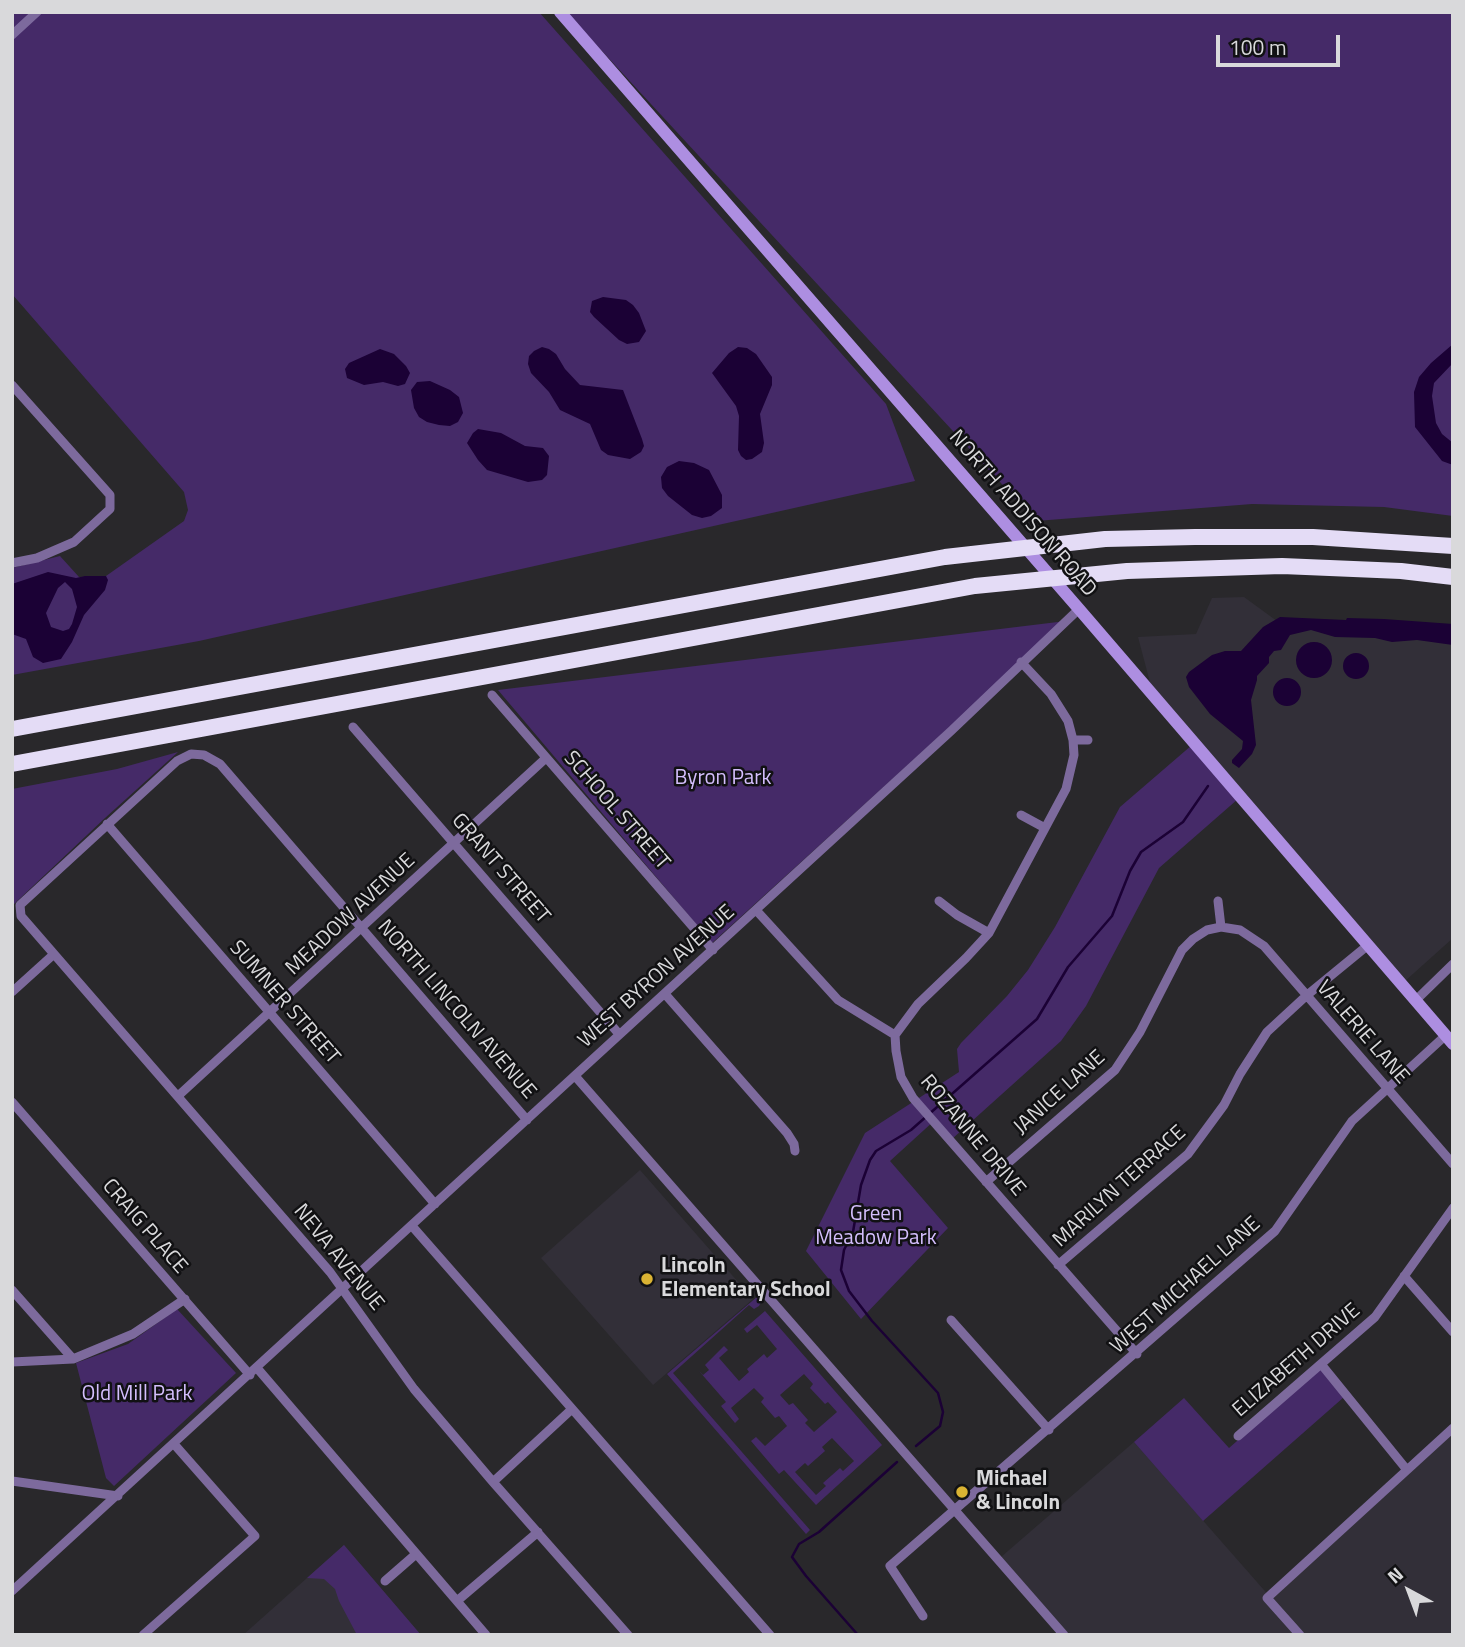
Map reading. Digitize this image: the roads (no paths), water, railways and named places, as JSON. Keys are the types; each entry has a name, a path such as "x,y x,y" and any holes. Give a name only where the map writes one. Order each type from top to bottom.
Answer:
{"highway":[{"path":"12,729 946,557 1105,539 1313,537 1429,542 1453,546"},
{"path":"12,764 975,586 1127,571 1282,566 1401,571 1453,577"}],"street":[{"path":"12,35 37,12"},
{"name":"NORTH ADDISON ROAD","path":"560,12 1449,1040"},
{"path":"12,385 110,495 110,509 74,542 37,558 12,563"},
{"name":"WEST BYRON AVENUE","path":"12,1591 951,732 1079,609"},
{"path":"756,910 838,1000 895,1035 918,1004 989,933 1066,789 1073,763 1073,740 1068,721 1061,707 1021,662"},
{"name":"SCHOOL STREET","path":"492,695 713,950"},
{"name":"GRANT STREET","path":"353,727 619,1034"},
{"path":"1073,740 1088,740"},
{"name":"NORTH LINCOLN AVENUE","path":"107,824 177,761 191,754 204,755 220,764 527,1121"},
{"name":"MEADOW AVENUE","path":"178,1096 546,758"},
{"path":"1021,815 1045,828"},
{"name":"NEVA AVENUE","path":"107,824 19,905 21,916 343,1289 414,1389 628,1635"},
{"name":"SUMNER STREET","path":"107,824 436,1204"},
{"path":"939,901 989,933"},
{"path":"1218,901 1221,927"},
{"name":"VALERIE LANE","path":"1221,927 1241,930 1264,946 1453,1164"},
{"name":"JANICE LANE","path":"986,1182 1115,1070 1140,1032 1182,950 1208,930 1221,927"},
{"name":"MARILYN TERRACE","path":"1058,1265 1194,1147 1224,1105 1263,1039 1280,1019 1367,946"},
{"path":"12,992 54,954"},
{"path":"1415,1001 1453,964"},
{"path":"665,994 787,1133 795,1150"},
{"name":"ROZANNE DRIVE","path":"895,1035 901,1077 907,1089 1137,1354"},
{"name":"WEST MICHAEL LANE","path":"923,1616 890,1566 1137,1354 1275,1231 1352,1121 1387,1089 1449,1040"},
{"path":"575,1076 1064,1635"},
{"name":"CRAIG PLACE","path":"12,1102 486,1635"},
{"name":"ELIZABETH DRIVE","path":"1238,1436 1375,1317 1453,1208"},
{"path":"412,1226 770,1635"},
{"path":"1404,1276 1453,1332"},
{"path":"12,1290 73,1359"},
{"path":"12,1362 73,1359 126,1338 185,1299"},
{"path":"951,1320 1049,1430"},
{"path":"1321,1364 1407,1470"},
{"path":"493,1482 572,1409"},
{"path":"1300,1635 1267,1598 1453,1428"},
{"path":"143,1635 255,1536 174,1444"},
{"path":"12,1481 118,1496"},
{"path":"457,1601 538,1532"},
{"path":"385,1581 416,1554"}],"waterway":[{"path":"916,1446 940,1426 943,1412 938,1393 872,1321 849,1291 841,1270 844,1250 853,1232 861,1185 870,1160 876,1151 911,1130 1037,1019 1068,967 1112,916 1130,871 1141,852 1183,822 1208,786"},
{"path":"858,1635 792,1557 799,1544 819,1532 897,1462"}],"place":[{"name":"Lincoln Elementary School","path":"647,1279"},
{"name":"Michael & Lincoln","path":"962,1492"}],"park label":[{"name":"Byron Park","path":"723,779"},
{"name":"Green Meadow Park","path":"876,1227"},
{"name":"Old Mill Park","path":"137,1395"}]}
